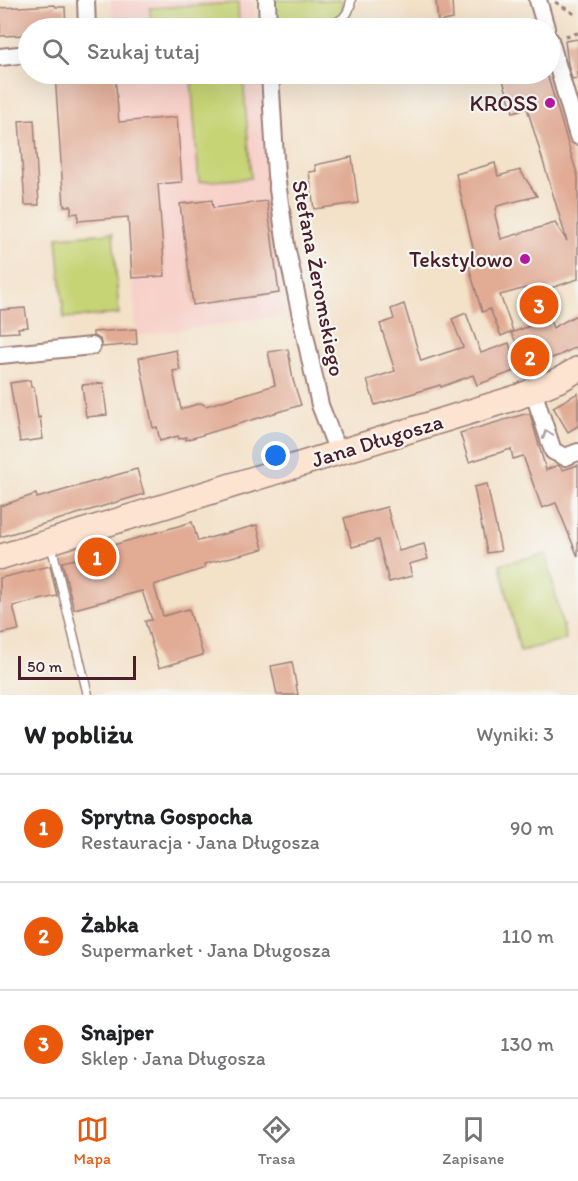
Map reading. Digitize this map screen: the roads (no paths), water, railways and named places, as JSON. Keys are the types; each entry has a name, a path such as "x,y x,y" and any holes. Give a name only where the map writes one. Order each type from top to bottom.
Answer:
{"street":[{"path":"86,0 87,18"},
{"path":"267,0 268,18"},
{"path":"538,0 544,18"},
{"path":"0,57 18,55"},
{"path":"560,69 578,136"},
{"name":"Stefana Żeromskiego","path":"271,84 276,175 286,246 320,405 338,452"},
{"path":"0,355 92,346"},
{"name":"Jana Długosza","path":"0,557 518,397 578,369"},
{"path":"534,391 553,451 565,457 578,452"}],"lane":[{"path":"345,18 351,0"},
{"path":"50,542 88,695"}],"place":[{"name":"KROSS","path":"550,103"},
{"name":"Tekstylowo","path":"525,259"},
{"name":"Snajper","path":"539,305"},
{"name":"Żabka","path":"530,357"},
{"name":"Sprytna Gospocha","path":"97,557"}]}
